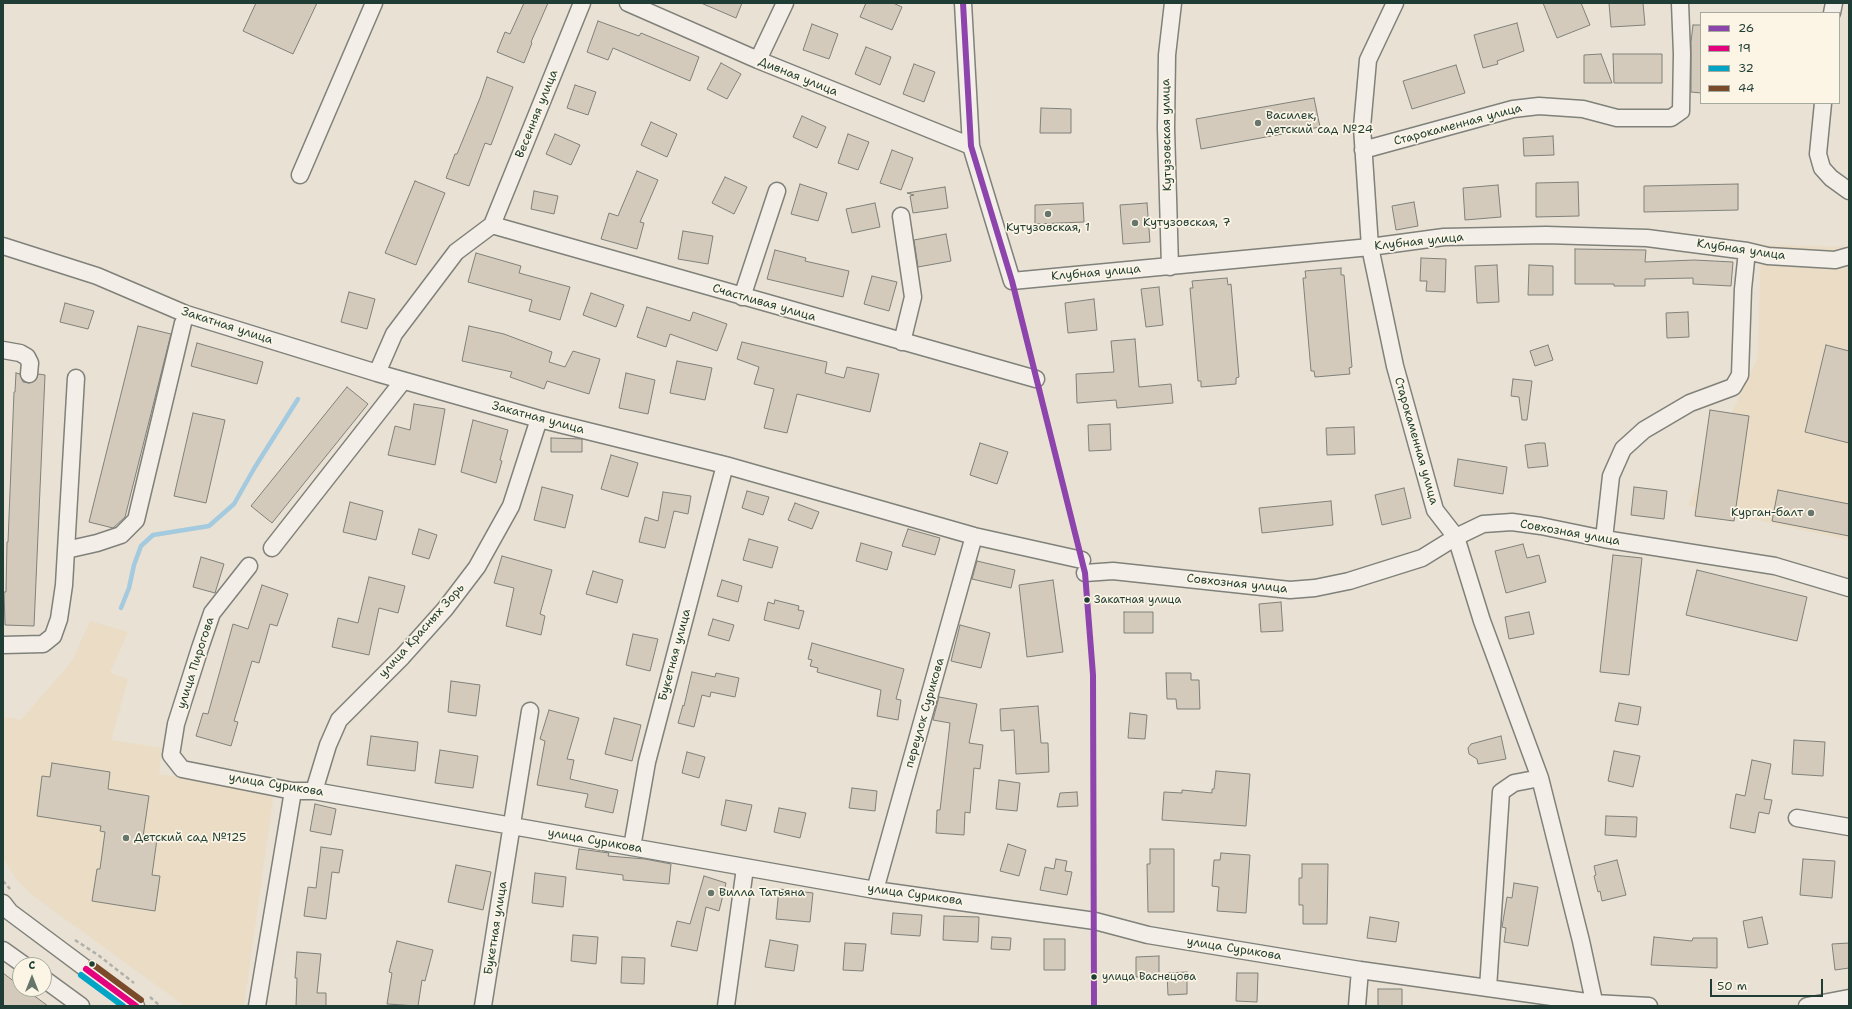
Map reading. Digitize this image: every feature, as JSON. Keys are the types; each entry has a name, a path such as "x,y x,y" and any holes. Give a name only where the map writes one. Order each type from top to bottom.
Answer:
{"street":[{"path":"300,175 374,3"},
{"name":"Весенняя улица","path":"492,226 582,3"},
{"name":"Дивная улица","path":"628,3 758,60 971,146"},
{"path":"758,60 785,3"},
{"path":"964,3 971,146"},
{"name":"Кутузовская улица","path":"1170,267 1166,128 1167,55 1173,3"},
{"name":"Старокаменная улица","path":"1395,3 1368,60 1362,127 1370,248 1395,366 1435,510 1456,537"},
{"name":"Старокаменная улица","path":"1364,150 1513,109 1539,106 1583,109 1617,118 1671,118 1681,111 1682,54 1680,3"},
{"path":"1823,104 1818,154 1822,168 1831,178 1849,191"},
{"name":"Клубная улица","path":"971,146 1012,280 1370,248 1444,237 1546,235 1647,238 1747,251 1768,256 1835,260 1849,256"},
{"path":"742,297 777,191"},
{"path":"901,216 913,297 902,342"},
{"path":"377,373 394,334 456,252 492,226"},
{"name":"Счастливая улица","path":"492,226 902,342 1036,378"},
{"name":"Закатная улица","path":"3,246 97,276 186,314 377,373 539,419 725,465 1084,567"},
{"path":"1604,539 1611,476 1623,449 1644,430 1690,403 1733,387 1740,375 1743,289 1747,251"},
{"path":"66,550 97,543 121,535 136,520 183,323"},
{"path":"3,350 20,352 27,357 30,363 29,374"},
{"path":"3,645 43,644 53,636 59,619 63,592 66,550 76,378"},
{"path":"272,548 403,380"},
{"name":"улица Красных Зорь","path":"314,791 328,745 339,720 407,652 445,609 477,567 511,506 539,419"},
{"name":"Букетная улица","path":"632,847 647,762 725,465"},
{"name":"Совхозная улица","path":"1084,567 1290,590 1349,581 1422,558 1456,537 1483,524 1512,522 1541,526 1604,539 1775,566 1849,588"},
{"name":"переулок Сурикова","path":"875,890 974,536"},
{"path":"1456,537 1482,621 1540,778 1582,941 1594,1004"},
{"name":"улица Пирогова","path":"182,769 171,755 176,724 200,648 212,613 249,566"},
{"name":"Букетная улица","path":"483,1006 530,711"},
{"name":"улица Сурикова","path":"182,769 293,791 314,791 875,890 1095,921 1148,935 1360,970 1594,1004 1649,1006"},
{"path":"1488,988 1501,792 1514,783 1540,778"},
{"path":"257,1006 293,791"},
{"path":"1797,818 1849,827"},
{"path":"726,1006 745,868"},
{"path":"3,903 10,912 136,1006"},
{"path":"3,950 13,957"},
{"path":"1356,1006 1360,970"},
{"path":"52,985 81,1006"},
{"path":"1807,1006 1849,998"}],"shaded area":[{"name":"Курган-балт","path":"1761,245 1849,247 1849,540 1688,505 1758,357"},
{"path":"90,621 128,632 110,673 128,679 111,740 162,748 159,774 264,792 273,798 244,1006 185,1006 32,895 16,879 4,859 3,719 7,717 21,720 72,661"}],"building":[{"path":"256,3 317,3 293,54 243,31"},
{"path":"524,3 548,3 531,42 532,43 524,63 497,52 505,32 510,34"},
{"path":"701,3 742,3 736,18"},
{"path":"866,3 893,3 902,7 892,30 860,17"},
{"path":"1543,3 1581,3 1590,25 1557,38"},
{"path":"1609,3 1643,3 1645,25 1611,27"},
{"path":"598,21 639,36 641,33 699,57 690,81 613,48 608,60 587,52"},
{"path":"1517,23 1524,51 1497,61 1498,64 1483,68 1474,35"},
{"path":"812,24 838,34 829,59 803,50"},
{"path":"1693,25 1700,25 1700,93 1691,92 1691,42"},
{"path":"866,47 891,57 880,85 855,74"},
{"path":"1601,54 1612,83 1584,83 1584,55"},
{"path":"1613,54 1662,54 1662,83 1614,83"},
{"path":"721,63 741,74 727,99 707,89"},
{"path":"914,64 935,72 924,102 903,94"},
{"path":"1456,65 1465,93 1412,109 1403,81"},
{"path":"487,77 513,87 491,145 485,143 469,186 446,178 480,98"},
{"path":"575,85 596,92 588,115 567,108"},
{"name":"Василек, детский сад №24","path":"1314,98 1320,127 1201,149 1196,119"},
{"path":"1041,108 1071,109 1071,133 1040,133"},
{"path":"802,116 826,127 817,148 793,137"},
{"path":"651,122 677,134 667,157 641,145"},
{"path":"555,134 580,145 571,165 546,154"},
{"path":"848,134 869,142 858,170 838,163"},
{"path":"1553,136 1554,155 1524,156 1523,138"},
{"path":"892,150 913,158 901,190 880,183"},
{"path":"637,171 658,180 640,222 644,223 637,249 601,239 609,213 618,216"},
{"path":"725,177 747,187 734,214 712,203"},
{"path":"415,181 445,193 416,265 385,253"},
{"path":"1578,182 1579,216 1536,217 1536,183"},
{"path":"800,184 827,193 818,221 791,214"},
{"path":"1738,184 1738,210 1644,212 1644,186"},
{"path":"1498,185 1501,217 1465,220 1463,188"},
{"path":"945,187 948,208 913,213 910,196 914,195 907,193"},
{"path":"534,191 558,196 554,214 531,209"},
{"path":"1414,202 1418,226 1396,230 1392,206"},
{"path":"875,203 880,227 852,233 846,209"},
{"path":"1083,203 1084,222 1035,224 1035,205"},
{"name":"Кутузовская, 7","path":"1147,203 1150,242 1123,244 1120,205"},
{"path":"683,231 713,236 708,264 678,259"},
{"path":"946,234 951,261 918,267 914,240"},
{"path":"1575,249 1646,250 1645,262 1694,260 1733,262 1731,286 1693,284 1693,278 1645,279 1645,286 1575,284"},
{"path":"775,250 806,258 805,261 849,271 843,297 767,279"},
{"path":"476,253 521,266 519,273 570,287 560,320 529,311 532,300 468,282"},
{"path":"1421,258 1446,259 1445,292 1426,291 1427,281 1420,281"},
{"path":"1497,265 1499,302 1477,303 1475,266"},
{"path":"1529,265 1553,266 1553,295 1528,295"},
{"path":"1341,268 1341,275 1344,275 1352,367 1349,368 1350,374 1315,377 1314,371 1311,371 1303,278 1306,278 1305,271"},
{"path":"872,276 897,282 889,311 864,304"},
{"path":"1227,278 1228,285 1231,284 1239,377 1236,378 1236,384 1201,387 1201,381 1198,381 1190,288 1193,288 1192,281"},
{"path":"1159,287 1163,325 1146,327 1141,289"},
{"path":"349,292 375,299 367,329 341,322"},
{"path":"591,293 624,305 616,327 583,315"},
{"path":"1094,299 1097,330 1068,333 1065,303"},
{"path":"65,303 94,311 88,329 60,322"},
{"path":"647,307 690,321 693,312 727,324 717,351 670,334 666,347 637,337"},
{"path":"1688,312 1689,337 1667,338 1666,313"},
{"path":"138,326 171,334 125,517 113,528 89,522"},
{"path":"469,326 504,334 552,352 549,362 565,367 573,351 600,359 589,394 547,381 544,389 510,377 512,372 462,361"},
{"path":"1135,339 1139,387 1171,384 1173,403 1117,408 1116,400 1077,403 1076,374 1114,372 1111,341"},
{"path":"742,342 827,362 825,373 844,378 847,367 879,374 870,412 797,394 787,433 764,428 774,389 754,384 759,367 737,359"},
{"path":"197,343 263,362 257,384 191,366"},
{"path":"1548,345 1553,360 1535,366 1530,351"},
{"path":"1826,345 1849,351 1849,443 1805,432"},
{"path":"677,361 712,368 705,400 670,393"},
{"path":"16,373 20,374 23,382 29,383 36,380 38,374 45,375 34,626 5,625 4,592 6,592 7,542"},
{"path":"626,373 655,380 648,414 619,408"},
{"path":"1513,379 1532,381 1527,420 1522,420 1519,397 1511,396"},
{"path":"347,387 368,404 272,523 251,506"},
{"path":"414,404 445,409 435,465 388,455 395,426 410,430"},
{"path":"1710,410 1749,416 1734,521 1695,516"},
{"path":"193,413 225,420 206,503 174,496"},
{"path":"473,420 508,430 496,483 461,472"},
{"path":"1110,424 1111,450 1089,451 1088,425"},
{"path":"1354,427 1355,454 1327,455 1326,428"},
{"path":"551,438 582,439 582,452 551,452"},
{"path":"980,443 1008,452 997,484 970,475"},
{"path":"1545,443 1548,466 1528,468 1525,445"},
{"path":"611,455 638,463 628,497 601,489"},
{"path":"1458,459 1507,467 1503,494 1454,486"},
{"path":"542,487 573,495 565,528 534,520"},
{"path":"1634,487 1667,491 1664,519 1631,515"},
{"path":"1404,488 1411,518 1382,525 1375,495"},
{"name":"Курган-балт","path":"1778,490 1849,504 1849,536 1772,521"},
{"path":"747,491 769,497 763,515 742,508"},
{"path":"663,492 691,496 688,514 674,511 665,548 639,542 645,517 658,521"},
{"path":"1331,501 1333,525 1262,533 1259,508"},
{"path":"350,502 383,511 376,540 343,532"},
{"path":"795,503 819,512 812,529 788,520"},
{"path":"419,529 437,535 429,559 412,554"},
{"path":"908,529 940,538 935,555 902,546"},
{"path":"749,539 778,547 772,568 743,560"},
{"path":"861,543 892,552 887,570 856,561"},
{"path":"1523,544 1527,558 1539,555 1546,582 1506,593 1495,551"},
{"path":"1613,555 1642,558 1629,675 1600,672"},
{"path":"502,556 552,570 540,614 545,616 541,635 506,626 514,588 494,583"},
{"path":"201,557 224,564 215,593 193,587"},
{"path":"977,561 1015,570 1011,588 972,579"},
{"path":"1697,570 1807,597 1797,641 1686,615"},
{"path":"593,571 623,580 617,603 586,594"},
{"path":"369,577 405,586 398,613 379,608 369,655 332,647 338,618 358,623"},
{"path":"722,580 742,586 738,602 717,596"},
{"path":"1053,580 1063,652 1027,657 1019,585"},
{"path":"262,585 288,594 277,626 270,624 259,663 252,661 234,721 238,722 231,746 196,736 203,713 208,714 233,624 248,629"},
{"path":"775,600 799,606 798,610 804,611 799,629 764,620 768,602 774,604"},
{"path":"1281,602 1283,631 1261,632 1259,604"},
{"path":"1124,612 1153,612 1153,633 1124,633"},
{"path":"1529,612 1534,634 1509,639 1505,617"},
{"path":"713,619 734,625 729,641 708,635"},
{"path":"960,625 990,633 981,668 951,661"},
{"path":"633,634 658,639 650,671 626,665"},
{"path":"812,643 904,669 896,699 901,700 898,720 877,716 881,690 817,672 818,668 810,666 812,660 808,659"},
{"path":"692,672 715,677 716,673 739,678 735,697 711,692 710,697 702,695 694,727 678,723 683,705 684,706"},
{"path":"1166,673 1191,673 1191,680 1199,680 1200,709 1177,709 1176,699 1167,699"},
{"path":"451,681 480,685 476,716 448,712"},
{"path":"939,697 977,704 969,743 983,745 980,769 974,768 970,813 965,812 964,835 936,833 937,810 940,810 950,723 933,720"},
{"path":"1619,703 1641,707 1638,725 1615,721"},
{"path":"1038,706 1041,743 1048,743 1049,772 1016,774 1014,730 1001,731 1000,709"},
{"path":"549,710 579,718 567,759 574,760 570,779 618,790 613,813 585,807 588,794 537,785 545,741 540,739"},
{"path":"1130,713 1147,715 1145,739 1128,738"},
{"path":"614,718 641,725 632,761 605,754"},
{"path":"371,736 418,742 415,771 367,765"},
{"path":"1501,736 1506,759 1478,764 1477,759 1469,754 1468,748 1471,744"},
{"path":"1794,740 1825,742 1823,776 1792,774"},
{"path":"440,750 478,756 473,788 435,783"},
{"path":"1614,751 1640,756 1633,787 1608,781"},
{"path":"687,752 705,757 699,778 682,773"},
{"path":"1752,760 1771,764 1764,799 1772,800 1769,814 1759,812 1755,833 1730,828 1736,794 1745,796"},
{"name":"Детский сад №125","path":"52,763 110,772 108,789 149,796 143,837 157,839 152,875 160,876 155,911 92,901 97,869 100,869 105,832 100,831 101,826 37,816 42,776 50,777"},
{"path":"1216,771 1250,774 1246,826 1162,820 1164,792 1182,793 1182,790 1212,793 1212,789 1214,789"},
{"path":"999,780 1020,783 1017,811 996,809"},
{"path":"852,788 877,791 875,811 849,808"},
{"path":"1077,792 1078,806 1057,807 1060,793"},
{"path":"726,800 752,805 746,831 721,825"},
{"path":"315,804 336,809 331,835 310,831"},
{"path":"779,808 806,813 800,838 774,832"},
{"path":"1606,816 1637,817 1636,837 1605,835"},
{"path":"1008,844 1026,850 1019,876 1000,871"},
{"path":"321,847 343,850 339,873 332,872 326,919 304,916 308,887 316,888"},
{"path":"579,849 609,853 608,856 645,859 671,864 669,884 623,880 623,875 576,869"},
{"path":"1150,849 1174,849 1174,912 1148,912 1147,864 1150,864"},
{"path":"1221,853 1250,855 1246,913 1217,911 1219,887 1212,886 1214,860 1220,860"},
{"path":"1056,859 1067,861 1065,871 1072,872 1067,895 1040,890 1045,867 1054,869"},
{"path":"1803,859 1835,861 1832,898 1800,895"},
{"path":"1617,860 1626,895 1602,901 1594,876 1596,875 1594,866"},
{"path":"1302,864 1328,864 1327,924 1303,924 1303,905 1299,905 1299,878 1302,878"},
{"path":"456,865 491,872 483,910 448,902"},
{"path":"535,873 566,877 563,907 532,903"},
{"path":"704,876 726,883 719,911 706,907 697,951 671,946 677,921 690,924"},
{"path":"1514,883 1538,887 1528,946 1504,942 1506,928 1502,927 1507,897 1512,898"},
{"path":"779,889 813,893 810,922 776,919"},
{"path":"893,913 922,915 920,936 891,934"},
{"path":"944,916 979,917 978,942 943,940"},
{"path":"1370,917 1399,922 1396,942 1367,938"},
{"path":"1762,917 1768,944 1748,948 1743,921"},
{"path":"573,935 598,937 596,964 571,961"},
{"path":"992,937 1011,938 1010,950 991,949"},
{"path":"1654,937 1692,941 1693,938 1717,938 1717,968 1651,965"},
{"path":"1044,939 1065,939 1065,970 1044,970"},
{"path":"770,940 798,945 794,971 765,967"},
{"path":"397,941 433,950 425,981 422,980 418,1006 387,1004 392,973 389,972"},
{"path":"845,943 866,944 863,971 843,970"},
{"path":"1849,943 1849,968 1835,970 1832,944"},
{"path":"297,952 321,954 317,993 326,993 326,1006 296,1006 297,978 295,978"},
{"path":"1159,956 1159,977 1136,977 1136,957"},
{"path":"622,957 645,958 644,984 621,983"},
{"path":"1187,972 1187,994 1168,995 1167,973"},
{"path":"3,973 12,980 12,997 36,997 48,1006 3,1006"},
{"path":"1237,973 1258,973 1257,1002 1236,1001"},
{"path":"1378,989 1402,989 1402,1006 1378,1006"}],"waterway":[{"path":"121,608 129,588 134,565 141,546 153,535 209,526 234,504 255,467 298,399"}],"transit line":[{"name":"26","path":"963,3 971,146 1012,281 1085,573 1093,675 1094,1006"},
{"name":"44","path":"91,963 141,1000"},
{"name":"19","path":"86,969 136,1006"},
{"name":"32","path":"81,975 123,1006"}],"place":[{"name":"Василек, детский сад №24","path":"1258,123"},
{"name":"Кутузовская, 1","path":"1048,214"},
{"name":"Кутузовская, 7","path":"1135,223"},
{"name":"Курган-балт","path":"1811,513"},
{"name":"Закатная улица","path":"1087,600"},
{"name":"Детский сад №125","path":"126,838"},
{"name":"Вилла Татьяна","path":"711,893"},
{"name":"улица Васнецова","path":"1094,977"}]}
